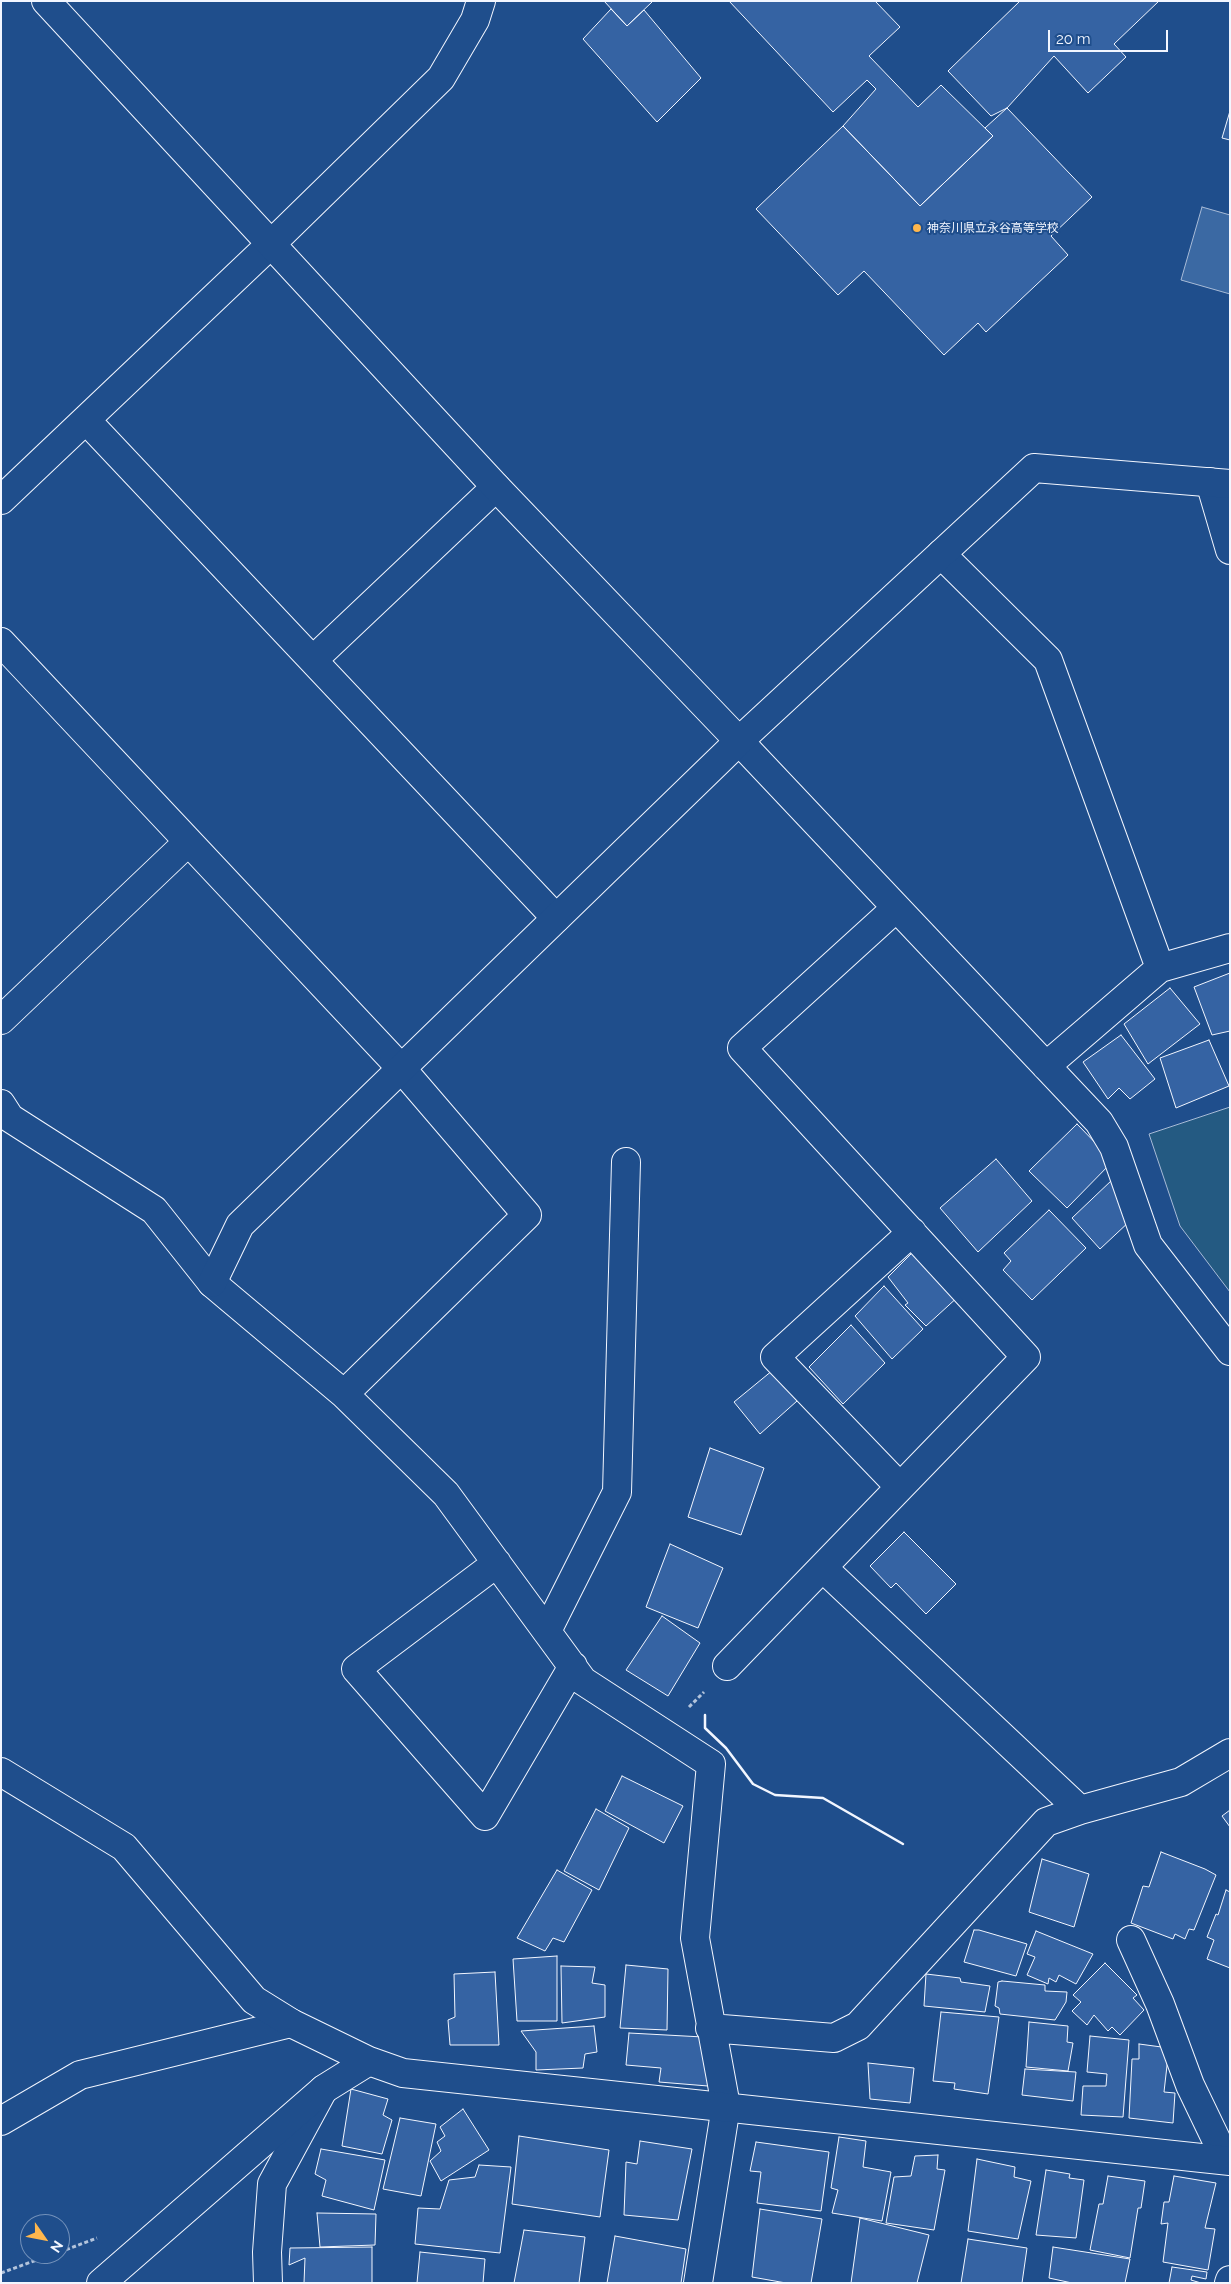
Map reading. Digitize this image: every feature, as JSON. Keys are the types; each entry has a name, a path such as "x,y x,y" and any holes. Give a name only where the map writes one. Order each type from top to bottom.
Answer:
{"street":[{"path":"5,490 86,420 271,244 441,78 475,20 481,1"},
{"path":"55,4 271,244 496,487 1099,1122 1114,1147 1148,1246 1230,1351"},
{"path":"86,420 556,918"},
{"path":"212,1283 240,1225 739,741 1034,468 1220,483 1230,550"},
{"path":"313,660 496,487"},
{"path":"941,554 1048,660 1160,968"},
{"path":"1,642 401,1068 527,1215 344,1394"},
{"path":"1,1020 188,842"},
{"path":"728,1666 1026,1357 742,1048 896,908"},
{"path":"1046,1066 1160,968 1230,948"},
{"path":"1,1104 10,1118 154,1210 212,1283 344,1394 446,1494 584,1680 712,1764 695,1938 710,2028 726,2106 698,2283"},
{"path":"547,1631 617,1492 626,1162"},
{"path":"900,1487 774,1357 912,1232"},
{"path":"497,1563 356,1669 484,1816 572,1666"},
{"path":"823,1568 1080,1810"},
{"path":"710,2028 834,2038 858,2026 1046,1822 1080,1810 1181,1782 1230,1753"},
{"path":"1,1772 124,1847 254,2000 291,2023 369,2061 403,2073 1228,2160"},
{"path":"1131,1940 1160,2004 1190,2085 1228,2160"},
{"path":"1,2121 80,2075 291,2023"},
{"path":"101,2283 324,2089 369,2061"},
{"path":"268,2283 267,2252 272,2184 324,2089"}],"path":[{"path":"665,1734 728,1666"},
{"path":"1,2272 24,2264"}],"shaded area":[{"path":"1202,207 1230,215 1230,294 1181,280"},
{"path":"1230,1107 1230,1292 1180,1226 1149,1134"}],"building":[{"path":"604,1 653,1 627,26"},
{"path":"729,1 875,1 900,27 869,56 918,107 941,85 993,136 920,206 843,126 876,89 867,80 833,112"},
{"path":"1020,1 1159,1 1114,44 1126,57 1088,93 1054,56 1007,108 991,116 948,71"},
{"path":"611,9 627,26 644,10 701,78 657,122 583,39"},
{"path":"1007,108 1092,197 1051,236 1068,255 986,332 978,323 944,355 864,271 838,295 756,209 843,126 920,206 993,136 985,128"},
{"path":"1230,111 1230,140 1222,138"},
{"path":"1230,973 1230,1031 1212,1035 1194,987"},
{"path":"1170,988 1200,1024 1148,1064 1124,1024"},
{"path":"1121,1035 1155,1079 1130,1099 1119,1088 1108,1099 1083,1062"},
{"path":"1209,1040 1229,1086 1176,1108 1160,1058"},
{"path":"1077,1124 1113,1161 1067,1208 1029,1171"},
{"path":"996,1159 1032,1201 978,1252 940,1208"},
{"path":"1112,1180 1131,1220 1100,1249 1072,1218"},
{"path":"1049,1210 1086,1248 1032,1300 1003,1270 1011,1261 1004,1253"},
{"path":"917,1248 960,1295 926,1326 905,1305 908,1303 888,1277"},
{"path":"884,1286 923,1329 892,1359 855,1316"},
{"path":"851,1325 885,1363 843,1404 809,1367"},
{"path":"773,1370 797,1401 760,1434 734,1402"},
{"path":"710,1448 764,1468 741,1535 688,1517"},
{"path":"904,1532 956,1584 926,1614 896,1583 891,1588 870,1566"},
{"path":"670,1544 723,1568 698,1628 646,1607"},
{"path":"662,1616 700,1643 668,1696 626,1670"},
{"path":"622,1776 683,1806 664,1843 605,1811"},
{"path":"596,1809 629,1828 599,1890 564,1871"},
{"path":"1230,1810 1230,1827 1222,1816"},
{"path":"1161,1852 1216,1875 1194,1930 1189,1929 1185,1939 1175,1934 1173,1939 1131,1923 1143,1886 1149,1887"},
{"path":"1042,1859 1089,1874 1074,1927 1029,1912"},
{"path":"557,1870 592,1890 564,1942 553,1938 545,1951 517,1938"},
{"path":"1226,1890 1230,1892 1230,1968 1207,1959 1214,1940 1207,1937 1216,1914 1218,1915"},
{"path":"974,1930 1027,1944 1016,1976 964,1962"},
{"path":"1036,1931 1093,1954 1076,1984 1059,1975 1056,1982 1049,1978 1048,1984 1027,1975 1035,1957 1027,1954"},
{"path":"557,1956 557,2021 517,2021 513,1959"},
{"path":"1105,1963 1137,1995 1133,1998 1144,2010 1120,2035 1112,2027 1108,2031 1094,2015 1087,2025 1072,2011 1081,2002 1073,1995"},
{"path":"626,1965 668,1969 667,2030 620,2028"},
{"path":"561,1966 595,1967 592,1983 605,1985 605,2017 562,2023"},
{"path":"495,1972 499,2045 450,2045 448,2020 455,2017 454,1974"},
{"path":"926,1974 960,1978 961,1982 990,1986 985,2012 924,2006"},
{"path":"998,1982 1045,1985 1045,1991 1067,1992 1066,2002 1055,2020 1000,2014 999,2008 995,2006"},
{"path":"941,2012 999,2017 988,2094 954,2089 955,2083 933,2081"},
{"path":"1029,2022 1068,2026 1067,2042 1073,2043 1068,2071 1026,2067"},
{"path":"594,2026 597,2052 585,2054 583,2068 536,2070 536,2052 521,2031"},
{"path":"629,2033 703,2037 710,2057 708,2086 659,2082 661,2068 626,2065"},
{"path":"1090,2036 1129,2040 1123,2117 1081,2115 1083,2086 1106,2086 1107,2074 1087,2072"},
{"path":"1139,2044 1169,2048 1164,2092 1175,2093 1173,2123 1129,2118 1132,2059 1139,2059"},
{"path":"868,2063 914,2068 910,2103 870,2099"},
{"path":"1025,2069 1076,2072 1073,2101 1022,2095"},
{"path":"351,2089 388,2099 383,2115 392,2120 382,2154 342,2146"},
{"path":"463,2109 489,2150 441,2181 430,2161 441,2151 437,2142 445,2136 440,2127"},
{"path":"400,2118 436,2124 421,2196 383,2189"},
{"path":"519,2136 609,2150 600,2217 512,2204"},
{"path":"839,2137 866,2141 863,2167 891,2172 882,2221 832,2213 838,2190 831,2188"},
{"path":"640,2141 692,2149 678,2220 624,2215 626,2162 637,2164"},
{"path":"756,2142 829,2152 821,2211 757,2203 761,2172 750,2171"},
{"path":"321,2149 385,2160 374,2210 322,2196 326,2180 315,2174"},
{"path":"938,2155 937,2169 945,2170 934,2230 886,2223 894,2177 911,2176 915,2156"},
{"path":"977,2159 1015,2167 1014,2177 1031,2181 1018,2239 968,2231"},
{"path":"479,2165 511,2167 500,2253 415,2244 418,2208 440,2209 449,2180 475,2177"},
{"path":"1046,2170 1070,2174 1069,2178 1084,2180 1076,2238 1036,2235"},
{"path":"1108,2176 1145,2181 1141,2208 1138,2208 1130,2258 1090,2250 1099,2204 1103,2204"},
{"path":"1174,2176 1216,2183 1205,2228 1215,2229 1208,2270 1163,2262 1168,2223 1161,2224 1164,2202 1169,2202"},
{"path":"760,2209 822,2219 811,2283 786,2283 752,2277"},
{"path":"317,2213 376,2214 375,2245 320,2247"},
{"path":"860,2218 929,2235 917,2283 851,2283"},
{"path":"524,2230 585,2237 579,2283 514,2283"},
{"path":"615,2236 686,2249 681,2283 607,2283"},
{"path":"968,2239 1027,2248 1022,2283 961,2283"},
{"path":"372,2247 372,2283 304,2283 305,2258 289,2265 290,2248"},
{"path":"1053,2247 1130,2259 1125,2283 1072,2283 1049,2278"},
{"path":"420,2252 485,2259 483,2283 417,2283"},
{"path":"1172,2267 1207,2272 1206,2279 1192,2276 1191,2280 1201,2283 1169,2283"}],"wall":[{"path":"705,1715 705,1728 726,1748 753,1784 775,1795 823,1798 903,1844"}],"place":[{"name":"神奈川県立永谷高等学校","path":"917,228"}]}
